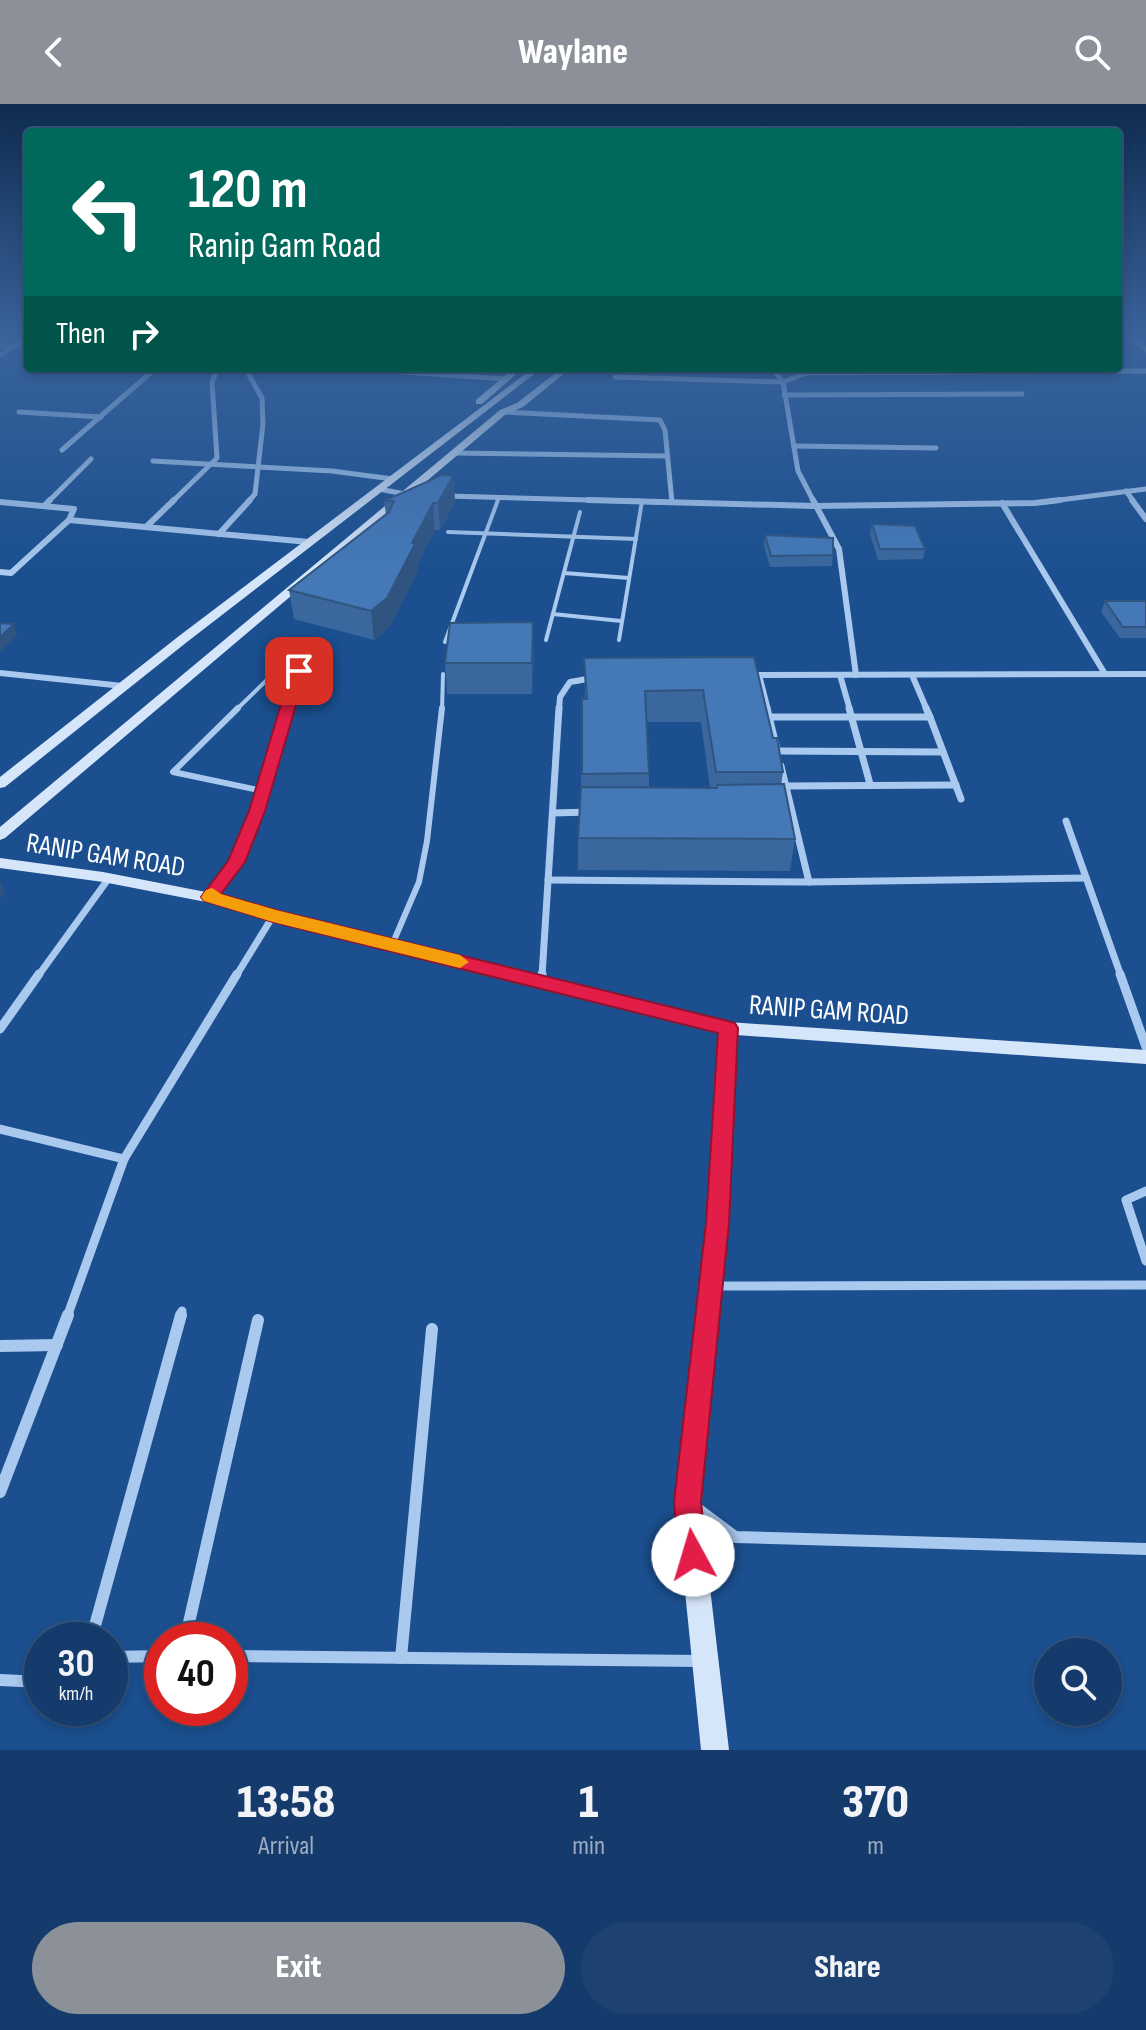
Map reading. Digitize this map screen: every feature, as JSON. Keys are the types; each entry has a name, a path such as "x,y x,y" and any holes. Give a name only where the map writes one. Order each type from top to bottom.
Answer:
{"main road":[{"path":"0,784 475,415"},
{"path":"0,835 405,495 454,453 491,415"},
{"name":"RANIP GAM ROAD","path":"0,863 109,878 210,897 273,916 728,1028 1146,1057"},
{"path":"715,1750 688,1502 711,1286 728,1028"}],"street":[{"path":"65,415 101,417"},
{"path":"62,450 103,415"},
{"path":"146,527 217,458 214,415"},
{"path":"219,534 255,494 263,415"},
{"path":"601,415 660,420 665,430 672,502"},
{"path":"788,415 798,471 839,549 856,675"},
{"path":"794,446 936,448"},
{"path":"454,453 667,456"},
{"path":"45,505 91,459"},
{"path":"153,461 332,471 393,479"},
{"path":"379,489 421,495"},
{"path":"436,496 814,506 1035,503 1146,489"},
{"path":"1126,491 1146,519"},
{"path":"0,502 74,509 69,520 11,573 0,572"},
{"path":"1002,503 1105,674"},
{"path":"69,520 309,542"},
{"path":"0,673 123,686"},
{"path":"743,675 1146,674"},
{"path":"759,675 809,882"},
{"path":"840,675 870,784"},
{"path":"912,675 961,799"},
{"path":"542,982 560,697 570,682 606,676"},
{"path":"769,717 930,717"},
{"path":"777,751 943,752"},
{"path":"786,786 956,785"},
{"path":"776,810 791,810"},
{"path":"553,813 597,812"},
{"path":"1066,821 1146,1047"},
{"path":"0,1029 109,878"},
{"path":"548,880 809,882 1086,878"},
{"path":"0,1492 124,1159 273,916"},
{"path":"0,1129 124,1159"},
{"path":"1146,1191 1126,1200 1146,1261"},
{"path":"711,1286 1146,1285"},
{"path":"96,1622 182,1311"},
{"path":"189,1622 258,1320"},
{"path":"401,1658 432,1329"},
{"path":"0,1346 57,1345"},
{"path":"688,1502 735,1537 1146,1549"},
{"path":"248,1656 705,1662"},
{"path":"0,1680 24,1681"}],"lane":[{"path":"445,642 499,497"},
{"path":"619,640 642,501"},
{"path":"546,640 580,512"},
{"path":"448,532 636,539"},
{"path":"564,573 629,578"},
{"path":"553,614 621,621"},
{"path":"210,897 236,862 263,791 299,671 276,671 173,772 263,791"},
{"path":"392,945 419,882 427,841 443,700 443,674"}],"building":[{"path":"442,475 453,476 438,503 433,503 387,598 371,611 289,590 389,512 394,501 384,501"},
{"path":"872,524 915,526 925,549 880,549"},
{"path":"765,535 833,538 833,555 771,556"},
{"path":"1105,601 1146,601 1146,627 1123,627"},
{"path":"533,622 532,663 445,663 450,623"},
{"path":"0,623 14,624 0,637"},
{"path":"754,657 773,738 777,738 783,772 716,772 703,690 645,691 649,773 582,774 582,699 587,699 584,658"},
{"path":"784,784 795,839 578,838 581,787 717,788 717,785"}],"slow traffic":[{"path":"212,894 210,897 273,916 460,962"}],"route":[{"path":"299,671 257,811 236,862 210,897 273,916 728,1028 717,1223 688,1502 693,1555"}]}
